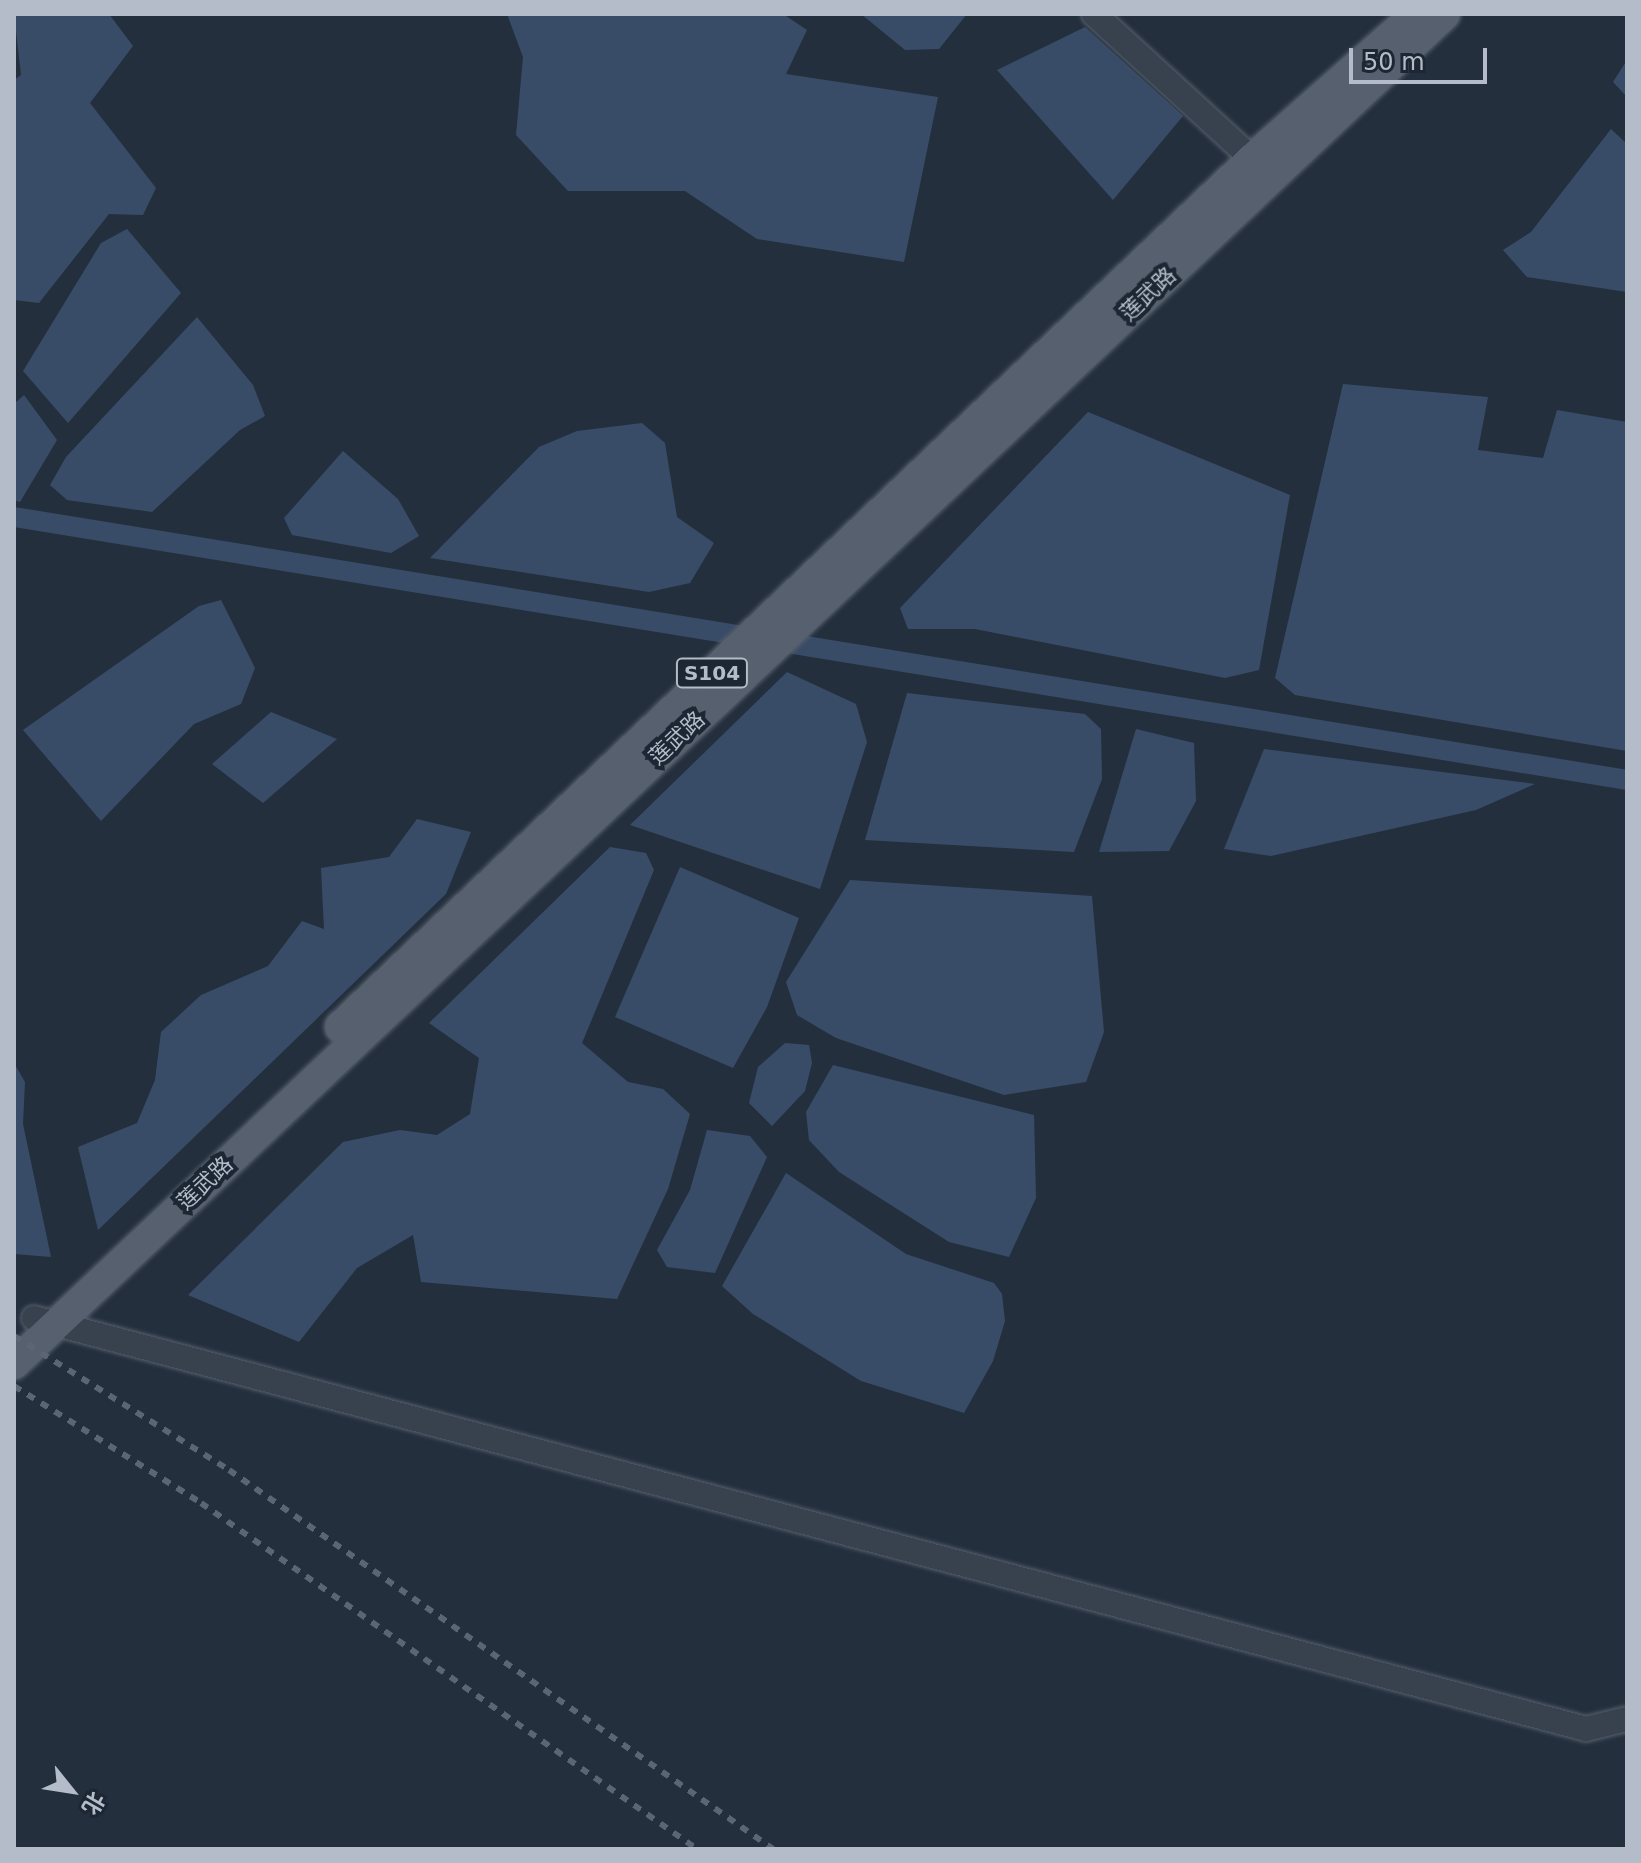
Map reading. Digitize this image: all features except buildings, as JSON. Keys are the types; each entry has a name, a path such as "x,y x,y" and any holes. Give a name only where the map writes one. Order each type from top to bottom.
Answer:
{"main road":[{"name":"莲武路","path":"14,1364 34,1327 1252,159 1416,14"},
{"name":"莲武路","path":"34,1327 1445,14"}],"street":[{"path":"1094,14 1252,159"},
{"path":"34,1327 1586,1729 1627,1719"}],"water":[{"path":"14,14 109,14 133,46 90,103 156,188 143,215 109,214 39,303 14,300 14,80 21,75"},
{"path":"507,14 783,14 807,30 786,74 938,97 904,262 757,239 685,191 568,191 516,135 523,57"},
{"path":"861,14 967,14 939,49 905,50"},
{"path":"1085,27 1183,116 1113,200 997,70"},
{"path":"1627,60 1627,97 1613,82"},
{"path":"1611,129 1627,144 1627,292 1527,277 1503,250 1531,232"},
{"path":"127,229 181,293 68,423 23,371 101,243"},
{"path":"197,317 253,385 265,416 240,430 152,512 67,500 50,485 66,457"},
{"path":"1343,384 1488,397 1478,450 1543,458 1557,410 1627,422 1627,751 1295,695 1275,678"},
{"path":"24,395 57,440 20,502 14,500 14,404"},
{"path":"1088,412 1290,495 1259,670 1225,678 975,629 908,629 900,608"},
{"path":"642,423 665,443 677,517 714,543 690,583 649,592 430,558 539,447 577,431"},
{"path":"343,451 398,499 419,536 391,553 292,535 284,518"},
{"path":"221,600 255,668 241,704 194,724 101,821 23,730 199,606"},
{"path":"787,672 856,704 867,742 820,889 630,825"},
{"path":"907,693 1085,714 1101,729 1102,779 1074,852 865,840"},
{"path":"271,712 337,739 263,803 212,764"},
{"path":"1136,729 1194,743 1196,801 1169,851 1099,852"},
{"path":"1264,749 1535,784 1476,810 1271,856 1224,849"},
{"path":"417,819 471,832 446,894 98,1230 78,1147 137,1123 155,1080 161,1032 201,995 268,966 302,921 324,929 321,868 389,857"},
{"path":"610,847 646,853 654,870 582,1043 628,1082 663,1089 690,1114 668,1189 617,1299 421,1282 413,1235 357,1268 299,1342 188,1295 343,1142 400,1130 437,1135 470,1114 479,1058 429,1023"},
{"path":"680,867 799,918 767,1007 733,1068 615,1017"},
{"path":"850,880 1092,896 1104,1032 1086,1082 1004,1095 836,1038 797,1015 786,982"},
{"path":"785,1043 809,1045 812,1063 805,1091 772,1126 749,1103 758,1067"},
{"path":"14,1063 25,1082 23,1124 51,1257 14,1254"},
{"path":"833,1065 1034,1115 1036,1198 1009,1257 949,1242 839,1172 809,1140 806,1112"},
{"path":"707,1130 750,1136 767,1157 715,1273 667,1267 657,1250 690,1190"},
{"path":"786,1173 906,1254 994,1283 1002,1294 1005,1321 993,1361 964,1413 861,1381 753,1314 722,1286"}],"waterway":[{"path":"14,517 1627,780"}],"railway":[{"path":"14,1336 229,1470 773,1849"},
{"path":"14,1386 201,1503 697,1849"}]}
